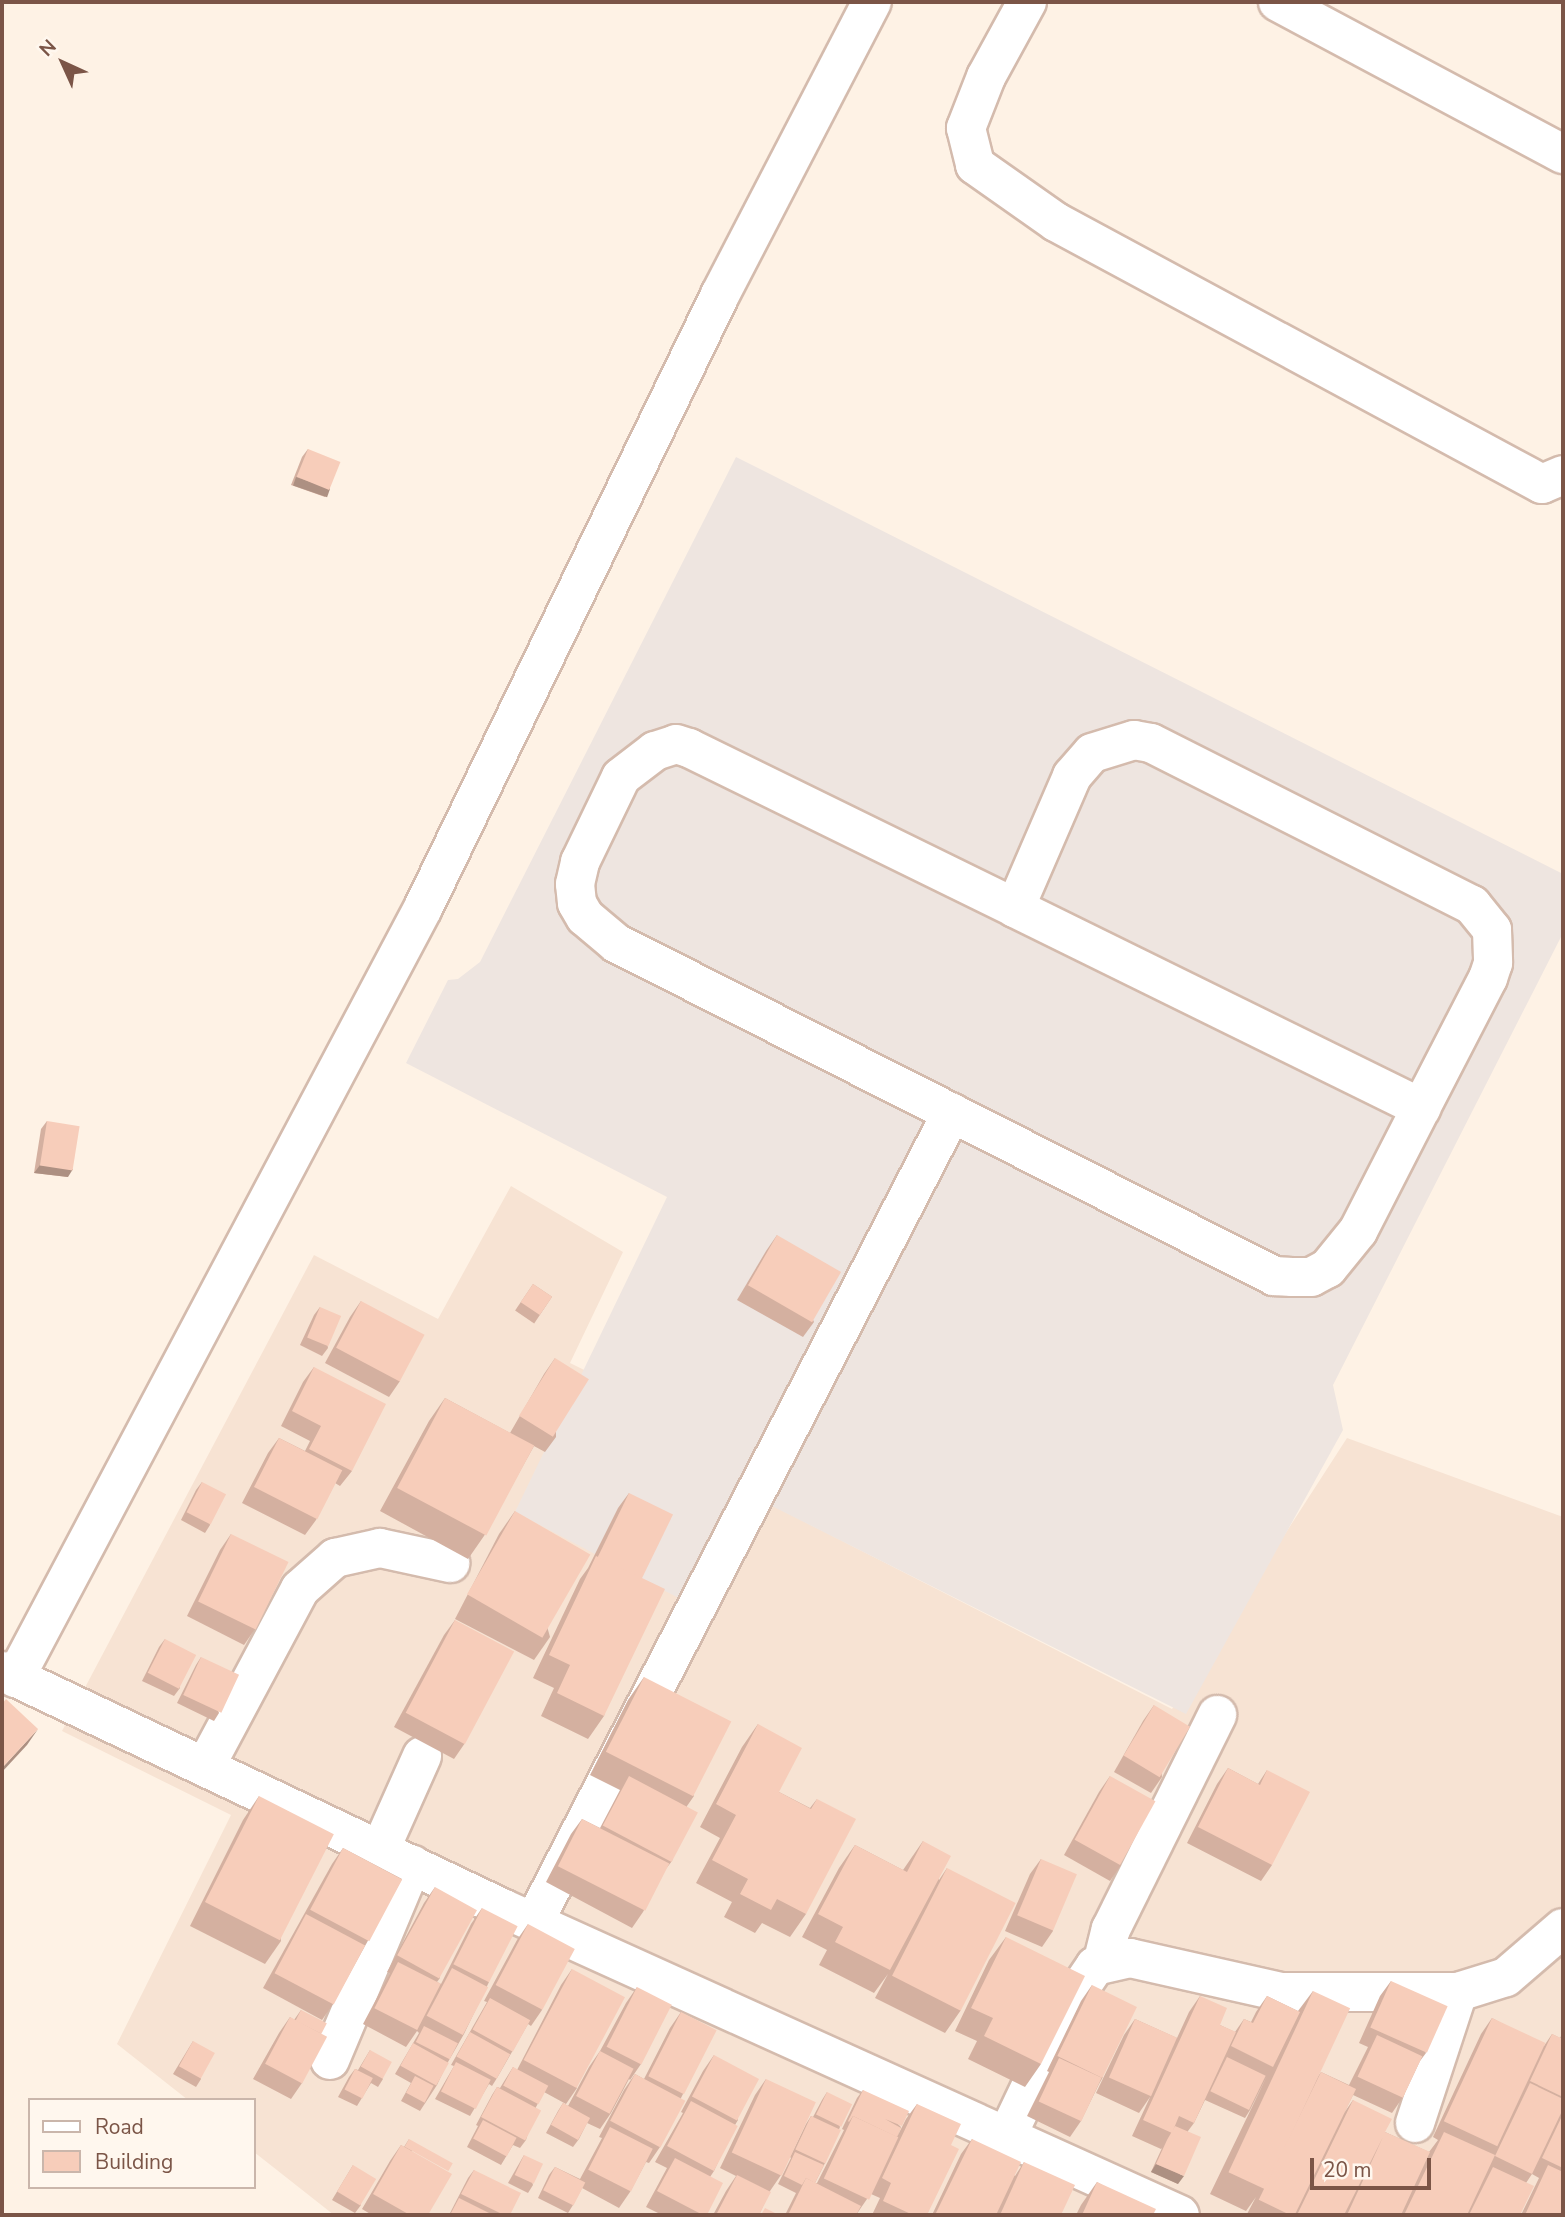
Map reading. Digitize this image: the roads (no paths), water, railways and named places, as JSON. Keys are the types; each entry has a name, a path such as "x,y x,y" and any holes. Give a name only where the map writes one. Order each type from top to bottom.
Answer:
{"street":[{"path":"872,2 720,295 423,908 8,1674 534,1922 1180,2215"},
{"path":"1027,2 986,77 966,128 975,164 1056,222 1542,484 1563,475"},
{"path":"1278,2 1563,153"},
{"path":"1015,908 1082,763 1119,742 1151,743 1472,905 1483,915 1492,930 1488,978 1421,1108 1357,1231 1340,1255 1311,1277 1275,1276 599,932 576,903 580,862 621,777 638,760 676,744 1421,1108"},
{"path":"534,1922 952,1112"},
{"path":"205,1767 300,1589 335,1558 380,1548 450,1563"},
{"path":"1102,1965 1111,1929 1217,1715"},
{"path":"330,2060 396,1857 422,1756"},
{"path":"1007,2136 1072,2000 1095,1966 1130,1958 1281,1992 1458,1992 1506,1977 1563,1928"},
{"path":"1415,2123 1458,1992"}]}
